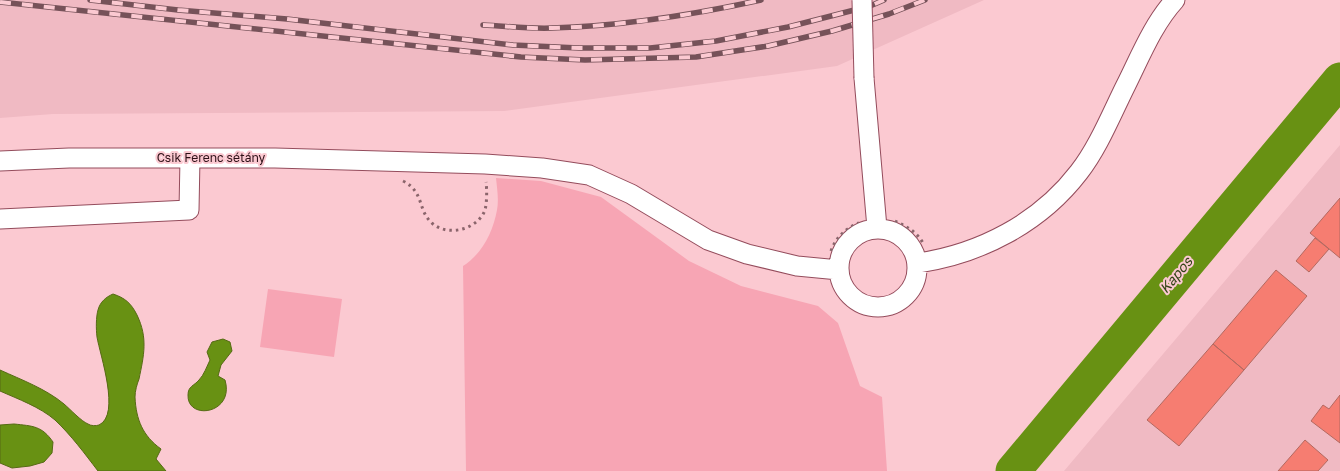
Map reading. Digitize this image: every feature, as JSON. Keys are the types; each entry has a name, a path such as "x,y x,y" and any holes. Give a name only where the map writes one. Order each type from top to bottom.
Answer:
{"street":[{"path":"862,0 864,78 884,224 902,237 922,256 943,260 978,248 1012,232 1050,203 1080,172 1152,33 1175,0"},
{"name":"Csik Ferenc sétány","path":"0,161 69,158 274,158 484,164 542,168 589,176 631,194 708,240 747,254 788,264 839,270"},
{"path":"0,220 189,210 190,158"},
{"path":"884,224 863,232 853,238 845,247 840,259 839,270 841,282 848,294 858,302 870,307 883,308 895,304 906,297 914,285 922,256"}],"path":[{"path":"400,180 412,186 422,204 425,216 434,225 449,230 466,229 478,220 485,210 487,191 484,164"},
{"path":"884,224 907,226 920,238 922,256"}],"shaded area":[{"path":"0,0 984,0 837,66 504,111 53,114 0,118"},
{"path":"1340,145 1340,471 1064,471"},
{"path":"496,178 541,181 601,197 689,261 741,286 818,306 838,323 860,386 882,397 887,471 466,471 463,266 481,249 493,226 498,206"},
{"path":"268,289 342,299 334,357 260,347"},
{"path":"113,294 130,304 143,331 144,347 135,395 137,413 149,439 161,449 156,459 166,471 98,471 72,438 49,415 0,391 0,370 50,394 85,423 95,426 99,425 105,419 109,398 97,337 97,316 102,302"},
{"path":"223,339 230,342 232,351 221,365 218,376 225,380 226,391 223,400 217,407 202,411 190,403 189,390 201,378 210,360 207,352 212,342"},
{"path":"0,425 27,425 41,430 53,442 52,453 44,462 12,468 0,463"}],"building":[{"path":"1340,198 1340,258 1310,233"},
{"path":"1315,238 1329,249 1309,272 1296,261"},
{"path":"1276,270 1307,296 1244,370 1213,344"},
{"path":"1213,344 1244,370 1179,446 1147,420"},
{"path":"1340,395 1340,443 1311,421 1323,405 1329,409"},
{"path":"1305,440 1328,460 1318,471 1278,471"}],"waterway":[{"name":"Kapos","path":"1013,471 1340,80"}],"railway":[{"path":"90,0 178,10 287,19 513,45 579,48 650,48 716,41 788,27 870,6 884,0"},
{"path":"483,25 526,28 605,25 683,15 761,0"},
{"path":"0,2 521,57 585,60 696,57 768,46 832,31 889,14 925,0"}]}
